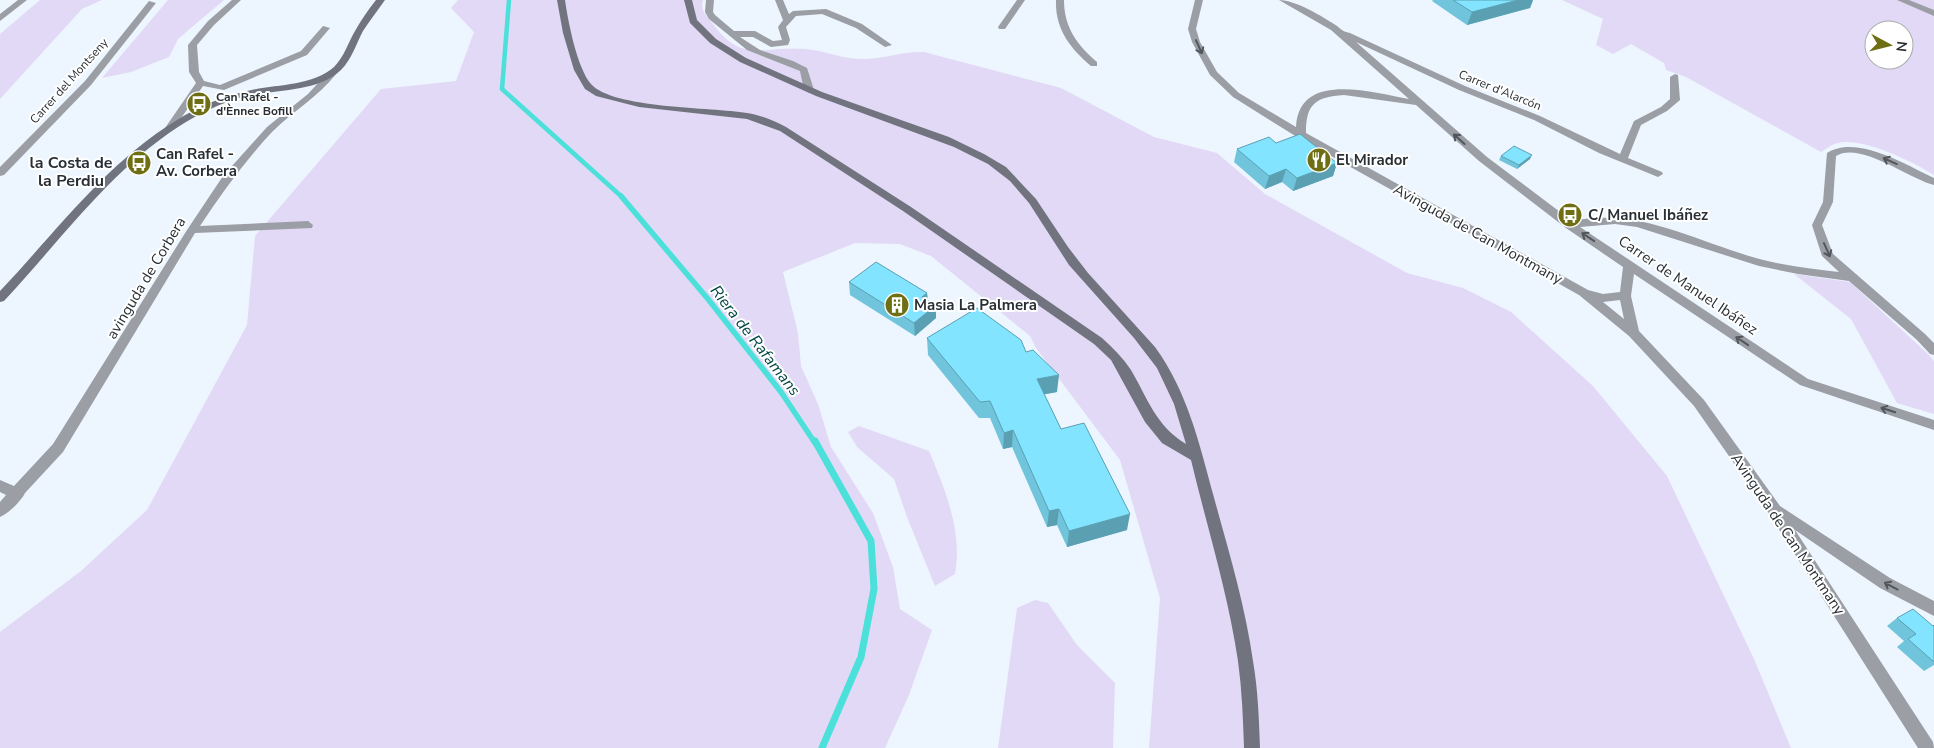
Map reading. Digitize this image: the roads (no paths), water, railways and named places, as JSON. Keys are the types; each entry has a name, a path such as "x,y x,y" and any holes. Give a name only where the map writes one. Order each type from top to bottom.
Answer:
{"street":[{"path":"0,18 23,0"},
{"path":"237,0 211,23 192,45 194,72 201,83 220,88 304,53 326,28"},
{"path":"0,298 119,170 170,128 220,101 248,93 319,79 332,73 343,64 359,32 381,0"},
{"path":"561,0 578,69 584,81 595,92 622,101 748,116 766,120 783,129 907,209 1098,341 1115,357 1126,372 1150,418 1168,439 1196,457"},
{"path":"688,0 687,11 692,19 724,49 738,59 809,90 912,127 981,156 1018,183 1045,217 1061,246 1093,288 1138,337 1170,380 1196,457 1216,530 1242,641 1249,686 1252,748"},
{"path":"710,0 709,12 712,17 734,34 762,54 793,62 804,70 809,90"},
{"path":"779,0 787,20"},
{"path":"1002,27 1022,0"},
{"path":"1060,0 1062,24 1071,42 1094,64"},
{"name":"Avinguda de Can Montmany","path":"1199,0 1192,28 1200,51 1213,73 1236,94 1301,135 1583,292 1634,333 1699,403 1773,508 1927,748"},
{"name":"Carrer de Manuel Ibáñez","path":"1283,0 1334,28 1483,160 1570,225 1804,382 1934,425"},
{"path":"1901,0 1934,13"},
{"name":"Carrer del Montseny","path":"0,173 88,83 152,3"},
{"path":"734,34 755,34 771,44 785,43 786,40 782,27 793,14 823,11 859,26 888,45"},
{"name":"Carrer d'Alarcón","path":"1334,28 1462,88 1537,118 1658,174"},
{"name":"avinguda de Corbera","path":"0,510 18,494 58,448 192,230 248,152 270,129 311,96 332,73"},
{"path":"1623,159 1637,123 1664,109 1675,100 1675,76"},
{"path":"170,128 192,92 201,83"},
{"path":"220,88 220,101"},
{"path":"1301,135 1305,106 1320,94 1337,92 1420,103"},
{"path":"1934,182 1873,153 1839,150 1831,155 1828,202 1817,225 1828,256 1921,337 1934,351"},
{"path":"1570,225 1587,220 1629,221 1783,268 1851,277"},
{"path":"192,230 308,225"},
{"name":"Avinguda de Can Montmany","path":"1629,265 1625,296 1634,333"},
{"name":"Avinguda de Can Montmany","path":"1583,292 1603,298 1625,296"},
{"path":"0,486 18,494"},
{"path":"1773,508 1885,583 1934,608"}],"waterway":[{"name":"Riera de Rafamans","path":"509,0 502,89 621,196"},
{"name":"Riera de Rafamans","path":"621,196 708,299 781,392 815,443"},
{"name":"Riera de Rafamans","path":"815,441 871,541 874,589 861,657 822,748"}],"place":[{"name":"Can Rafel - d'Ènnec Bofill","path":"199,104"},
{"name":"El Mirador","path":"1319,160"},
{"name":"Can Rafel - Av. Corbera","path":"139,163"},
{"name":"C/ Manuel Ibáñez","path":"1570,215"},
{"name":"Masia La Palmera","path":"897,305"}],"district":[{"name":"la Costa de la Perdiu","path":"71,171"}]}
